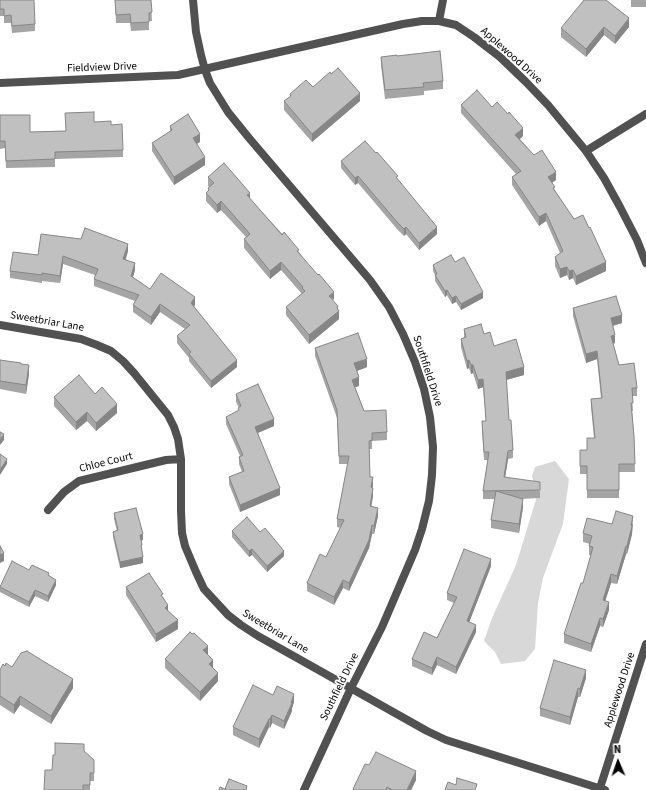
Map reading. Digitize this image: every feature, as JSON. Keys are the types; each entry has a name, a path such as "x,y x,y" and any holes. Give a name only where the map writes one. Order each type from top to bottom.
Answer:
{"street":[{"name":"Southfield Drive","path":"193,0 196,32 205,70 210,82 249,138 370,280 389,307 404,334 415,362 426,396 430,417 433,447 432,475 429,501 415,550 382,628 351,688 304,790"},
{"path":"439,21 442,0"},
{"name":"Applewood Drive","path":"205,70 402,24 422,21 439,21 456,25 474,37 500,58 525,81 548,105 586,151 604,178 620,207 637,240 646,263"},
{"name":"Fieldview Drive","path":"0,83 154,77 178,75 205,70"},
{"path":"586,151 646,114"},
{"name":"Sweetbriar Lane","path":"0,325 81,339 97,344 110,351 123,361 168,415 178,439 181,459 182,533 204,588 228,615 258,636 428,732 446,740 603,789"},
{"name":"Chloe Court","path":"48,510 64,492 79,481 166,460 181,459"},
{"name":"Applewood Drive","path":"603,789 646,644"}],"shaded area":[{"path":"555,461 569,479 563,524 543,578 538,603 535,649 525,661 501,664 495,652 484,641 492,618 516,565 537,496 532,476 535,467"}],"building":[{"path":"0,0 34,0 35,24 12,26 11,15 4,16 4,9 0,9"},
{"path":"115,0 151,0 152,12 149,13 149,22 131,23 130,14 116,15"},
{"path":"584,0 606,0 629,18 615,36 604,27 586,49 561,28"},
{"path":"440,51 443,81 423,83 424,87 385,90 381,57"},
{"path":"338,68 360,93 312,134 284,101 291,96 290,94 306,80 313,87 330,72 331,74"},
{"path":"477,90 492,107 497,102 508,114 509,112 523,128 515,135 534,155 542,150 556,172 548,177 555,187 553,188 574,219 583,215 606,262 576,276 573,270 569,271 567,267 560,269 555,257 563,251 546,213 539,217 512,177 521,171 461,105"},
{"path":"94,112 94,122 111,121 111,125 122,124 123,150 55,152 55,159 6,161 5,141 0,141 0,115 30,115 30,132 66,131 65,113"},
{"path":"188,114 200,134 193,138 205,157 174,177 152,143 172,130 170,126"},
{"path":"365,141 398,176 396,177 437,227 419,243 406,227 404,229 397,222 358,176 355,178 341,161"},
{"path":"224,163 250,193 247,195 282,235 284,232 299,250 297,251 334,292 329,296 338,306 337,308 339,311 309,335 286,307 305,291 302,288 303,287 281,262 270,271 244,239 250,234 221,201 217,205 206,193 209,190 208,188 214,183 208,177"},
{"path":"85,228 128,244 123,259 135,263 131,276 150,289 161,273 195,297 191,303 237,360 211,381 189,354 191,352 177,336 190,325 160,304 151,317 133,305 139,295 94,279 98,269 63,256 60,276 10,271 13,252 38,255 41,234 81,239"},
{"path":"451,255 455,262 464,257 483,292 461,304 456,296 452,298 447,290 445,291 435,275 437,274 433,265"},
{"path":"616,296 622,315 611,318 615,335 611,336 619,365 634,363 637,388 632,388 633,403 631,403 635,464 619,464 619,490 587,490 587,466 580,466 580,450 587,450 587,438 595,438 591,399 602,398 597,351 586,354 573,308"},
{"path":"481,324 484,334 490,332 494,346 516,339 524,367 506,372 509,420 511,420 513,450 508,451 504,477 540,482 540,490 483,491 489,452 484,452 482,421 486,421 483,379 478,380 473,365 471,365 469,360 467,361 461,339 466,337 464,329"},
{"path":"358,333 367,359 354,363 359,377 352,380 364,411 386,410 387,432 372,433 372,440 369,441 370,477 373,477 370,506 378,508 374,526 372,525 369,540 349,583 343,580 334,597 307,583 320,554 326,557 344,520 337,519 349,456 339,456 337,410 315,348"},
{"path":"0,360 29,365 26,385 0,381"},
{"path":"79,375 95,394 102,387 117,404 96,423 87,412 76,422 54,397"},
{"path":"258,384 274,419 255,427 280,488 240,505 229,477 244,471 239,457 243,455 226,417 239,410 238,408 241,406 236,394"},
{"path":"0,432 4,434 0,440"},
{"path":"0,454 7,459 0,470"},
{"path":"496,491 523,499 519,524 491,520"},
{"path":"136,508 143,534 140,535 143,557 120,562 113,532 118,530 114,513"},
{"path":"616,511 633,516 632,526 617,576 611,574 603,600 609,602 603,619 600,618 591,644 564,634 581,583 583,583 593,547 589,546 592,536 583,533 587,518 612,524"},
{"path":"247,517 260,532 265,528 284,551 267,566 252,549 249,551 232,531"},
{"path":"0,546 4,553 0,555"},
{"path":"464,549 491,559 467,621 476,625 456,667 437,657 432,668 412,659 424,632 437,638 457,597 447,593"},
{"path":"12,561 29,570 32,565 49,573 48,575 56,580 48,596 35,590 29,602 0,587"},
{"path":"149,573 163,594 161,595 168,605 165,608 178,620 156,634 126,587"},
{"path":"190,632 192,634 194,633 208,646 203,650 213,660 209,664 218,673 200,692 165,659"},
{"path":"27,651 73,679 51,716 20,696 14,705 0,696 0,670 3,664 5,666 6,663 12,667 21,653"},
{"path":"554,660 586,670 580,689 578,688 570,717 540,708"},
{"path":"253,685 273,695 277,686 294,694 292,703 284,721 272,715 259,739 233,727"},
{"path":"55,743 84,744 84,751 94,760 94,773 90,773 90,785 83,785 83,790 44,790 45,770 52,770 53,755 55,755"},
{"path":"376,752 416,771 407,790 392,790 387,787 386,790 353,789 365,764 369,765"},
{"path":"457,778 477,784 475,790 445,790 448,782 456,785"},
{"path":"229,779 247,786 246,790 219,790 220,787 225,789"}]}
